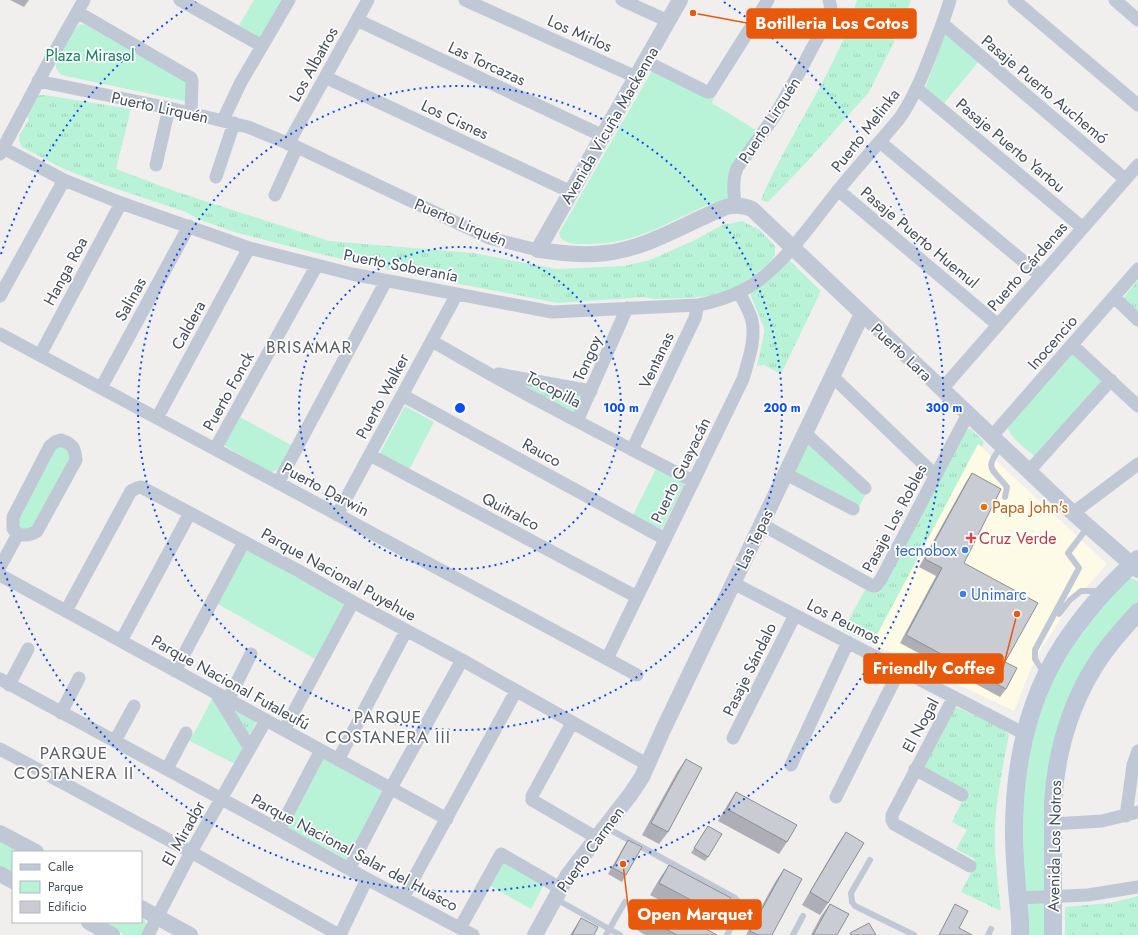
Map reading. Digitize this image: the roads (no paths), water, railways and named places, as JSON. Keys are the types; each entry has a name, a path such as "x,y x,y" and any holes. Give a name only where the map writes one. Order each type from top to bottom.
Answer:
{"main road":[{"name":"Avenida Los Notros","path":"1020,935 1014,819 1025,734 1033,706 1053,663 1079,624 1108,588 1136,564"},
{"name":"Avenida Los Notros","path":"1052,935 1054,783 1067,726 1083,687 1111,643 1138,612"}],"street":[{"path":"2,151 38,81 84,0"},
{"path":"180,0 262,46"},
{"path":"216,177 228,122 241,82 289,0"},
{"name":"Los Albatros","path":"275,195 292,146 325,78 368,0"},
{"name":"Los Mirlos","path":"465,0 636,77"},
{"path":"622,0 668,21"},
{"name":"Avenida Vicuña Mackenna","path":"538,250 680,0"},
{"path":"645,62 707,92 710,92 768,0"},
{"name":"Puerto Lirquén","path":"38,81 191,113 262,132 490,238 538,250 578,254 606,253 620,251 649,242 716,210 726,206 735,205 734,187 737,168 774,117 800,72 825,24 830,8 830,0"},
{"name":"Puerto Melinka","path":"792,246 910,105 943,24 950,0"},
{"path":"1014,0 1138,105"},
{"path":"1114,0 1138,20"},
{"path":"77,12 191,78 191,113"},
{"name":"Las Torcazas","path":"357,20 603,136"},
{"name":"Pasaje Puerto Auchemó","path":"943,24 1125,179"},
{"name":"Los Cisnes","path":"325,78 571,192"},
{"name":"Pasaje Puerto Yartou","path":"917,89 1083,228"},
{"path":"156,165 169,108"},
{"path":"880,142 1041,276"},
{"name":"Puerto Soberanía","path":"2,151 64,180 121,203 249,248 317,266 386,281 552,312 698,305 721,299 739,292 770,271 792,246"},
{"name":"Puerto Cárdenas","path":"942,389 1138,164"},
{"path":"0,296 64,180"},
{"name":"Pasaje Puerto Huemul","path":"838,190 998,325"},
{"name":"Hanga Roa","path":"40,355 121,203"},
{"name":"Puerto Lara","path":"735,205 745,206 752,209 1073,513 1136,564"},
{"name":"Salinas","path":"101,388 189,226"},
{"name":"Caldera","path":"157,418 249,248"},
{"name":"Puerto Fonck","path":"215,450 317,266"},
{"name":"Inocencio","path":"997,441 1072,345 1138,269"},
{"path":"278,483 386,281"},
{"name":"Puerto Guayacán","path":"608,659 743,379 748,361 753,330 752,319 739,292"},
{"name":"Puerto Walker","path":"337,514 457,294"},
{"path":"1114,296 1138,320"},
{"name":"Ventanas","path":"632,450 695,318 698,305"},
{"name":"Tongoy","path":"577,421 628,308"},
{"name":"Las Tepas","path":"648,765 659,738 862,314"},
{"name":"Puerto Darwin","path":"0,334 637,675"},
{"name":"Tocopilla","path":"432,340 484,372 693,481"},
{"path":"1072,345 1138,406"},
{"name":"Tocopilla","path":"484,372 591,391"},
{"path":"832,376 936,476"},
{"path":"1029,472 1110,380"},
{"name":"Rauco","path":"402,395 665,539"},
{"name":"Pasaje Los Robles","path":"761,524 866,583 876,586 968,414"},
{"path":"805,433 865,488"},
{"path":"61,440 69,443 75,449 76,460 33,534 18,534 13,529 13,517 50,446 61,440"},
{"name":"Quitralco","path":"370,456 637,597"},
{"path":"1073,513 1138,464"},
{"path":"786,474 853,509"},
{"name":"Parque Nacional Puyehue","path":"66,611 131,491 137,488 145,489 462,660 648,765"},
{"path":"121,641 190,513"},
{"path":"0,567 18,534"},
{"path":"176,671 244,542"},
{"name":"Parque Nacional Futaleufú","path":"0,575 446,819"},
{"name":"Los Peumos","path":"733,583 1025,734"},
{"path":"284,730 352,602"},
{"name":"Pasaje Sándalo","path":"733,738 795,615"},
{"path":"338,760 406,631"},
{"path":"791,765 848,642"},
{"path":"5,682 28,650"},
{"path":"228,700 251,654"},
{"path":"349,869 391,788 462,660"},
{"path":"836,797 900,669"},
{"path":"61,713 79,678"},
{"name":"Parque Nacional Salar del Huasco","path":"5,682 473,935"},
{"path":"403,898 516,691"},
{"path":"216,693 250,748"},
{"name":"El Nogal","path":"954,697 892,815 892,820 894,824 970,866"},
{"path":"115,741 134,706"},
{"name":"El Mirador","path":"148,935 191,852 266,720"},
{"path":"572,723 532,796 532,800 601,832"},
{"path":"167,769 186,733"},
{"path":"0,749 191,852 340,935 367,879"},
{"path":"279,830 321,750"},
{"path":"1053,824 1090,823 1132,814 1133,765 1138,751"},
{"name":"Puerto Carmen","path":"535,935 557,893 579,860 630,795 648,765"},
{"path":"915,770 962,794"},
{"path":"0,833 34,851"},
{"path":"460,928 501,854 557,893"},
{"path":"0,874 12,880"},
{"path":"1018,898 1088,895 1138,887"},
{"path":"142,909 190,935"},
{"path":"91,923 112,935"}],"lane":[{"path":"997,441 991,466 993,471 1007,488 1005,497"},
{"path":"1046,676 1035,659 1035,650 1079,568 1068,553 1088,526"},
{"path":"1053,617 1058,615 1070,600 1081,591 1094,592 1108,588"},
{"path":"601,832 735,898 742,905 741,911 727,935"},
{"path":"870,860 851,893 852,902 855,906 913,935"},
{"path":"557,893 608,932 620,935"},
{"path":"608,932 625,902"},
{"path":"793,935 803,916"}],"place":[{"name":"Botilleria Los Cotos","path":"693,13"},
{"name":"Papa John's","path":"984,507"},
{"name":"Cruz Verde","path":"971,538"},
{"name":"tecnobox","path":"965,550"},
{"name":"Unimarc","path":"963,594"},
{"name":"Friendly Coffee","path":"1017,614"},
{"name":"Open Marquet","path":"623,864"}],"district":[{"name":"BRISAMAR","path":"309,347"},
{"name":"PARQUE COSTANERA III","path":"388,727"},
{"name":"PARQUE COSTANERA II","path":"74,763"}],"park label":[{"name":"Plaza Mirasol","path":"90,55"}]}
